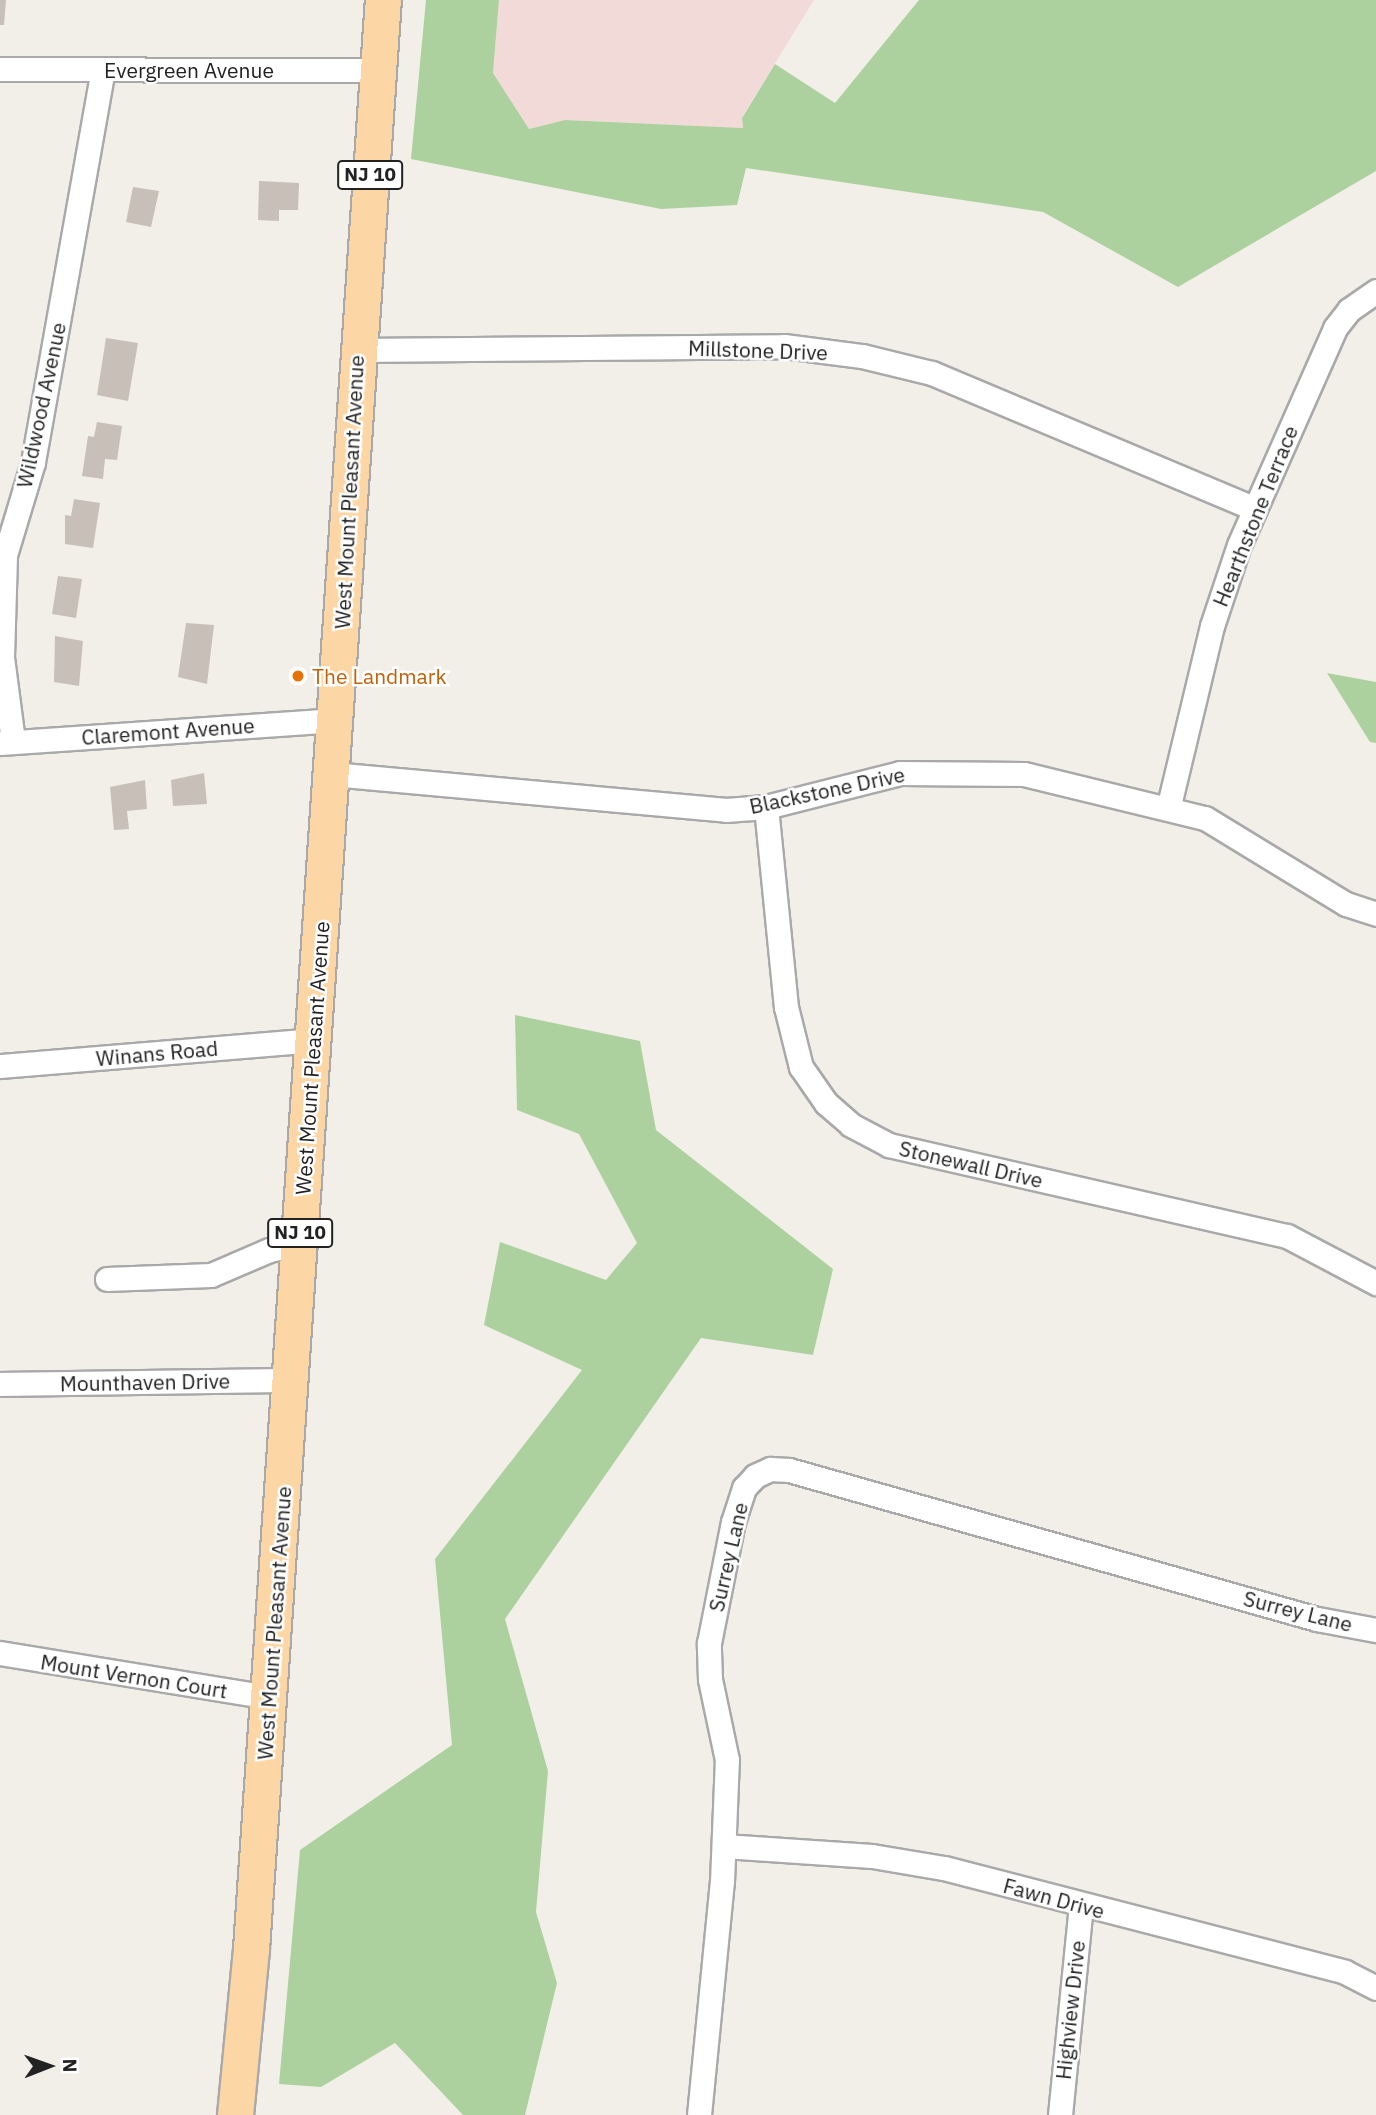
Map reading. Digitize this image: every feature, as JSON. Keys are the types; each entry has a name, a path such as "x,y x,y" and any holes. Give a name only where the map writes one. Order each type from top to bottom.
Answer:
{"main road":[{"name":"West Mount Pleasant Avenue","path":"235,2115 269,1697 336,720 357,350 383,0"}],"street":[{"name":"Evergreen Avenue","path":"0,69 379,70"},
{"name":"Wildwood Avenue","path":"6,742 2,657 6,524 33,462 103,70"},
{"name":"Hearthstone Terrace","path":"1170,805 1212,626 1255,509 1335,328 1349,310 1376,291"},
{"name":"Millstone Drive","path":"357,350 784,346 862,356 932,373 1255,509"},
{"name":"Claremont Avenue","path":"6,742 336,720"},
{"name":"Blackstone Drive","path":"332,774 726,810 766,807 900,773 962,770 1024,774 1170,805 1205,818 1346,904 1376,914"},
{"name":"Stonewall Drive","path":"766,807 786,1007 801,1067 826,1103 851,1125 889,1145 1287,1236 1376,1283"},
{"name":"Winans Road","path":"0,1066 313,1040"},
{"path":"107,1279 211,1275 269,1250 300,1244"},
{"name":"Mounthaven Drive","path":"0,1384 290,1380"},
{"name":"Surrey Lane","path":"699,2115 724,1846 727,1760 709,1679 709,1643 744,1488 770,1469 1376,1630"},
{"name":"Mount Vernon Court","path":"0,1653 269,1697"},
{"name":"Fawn Drive","path":"724,1846 872,1856 944,1868 1345,1972 1376,1988"},
{"name":"Highview Drive","path":"1060,2115 1081,1905"}],"shaded area":[{"path":"499,0 814,0 742,117 743,128 565,120 529,129 493,73"}],"green space":[{"path":"426,0 499,0 493,73 529,129 565,120 743,128 742,118 775,64 835,103 919,0 1376,0 1376,171 1178,287 1043,212 746,168 737,205 661,209 411,159"},
{"path":"1327,673 1376,682 1376,743 1370,742"},
{"path":"515,1015 640,1041 656,1130 833,1269 813,1355 701,1338 505,1619 548,1771 536,1912 557,1983 525,2115 463,2115 395,2043 321,2087 279,2084 300,1850 452,1745 435,1559 582,1370 484,1325 500,1242 606,1280 637,1243 579,1134 517,1110"}],"building":[{"path":"0,0 6,0 4,25 0,25"},
{"path":"259,181 299,183 298,210 279,210 279,221 258,220"},
{"path":"133,187 159,191 151,227 126,222"},
{"path":"106,338 138,343 128,401 97,395"},
{"path":"97,422 122,426 117,460 105,459 103,479 82,476 88,436 94,437"},
{"path":"74,499 100,503 93,548 65,544 65,515 71,516"},
{"path":"58,576 82,579 76,618 52,614"},
{"path":"186,623 214,625 207,684 178,677"},
{"path":"55,636 83,641 79,686 54,682"},
{"path":"204,773 207,804 173,806 171,780"},
{"path":"145,780 147,809 127,811 129,829 114,830 110,787"}],"place":[{"name":"The Landmark","path":"298,676"}]}
